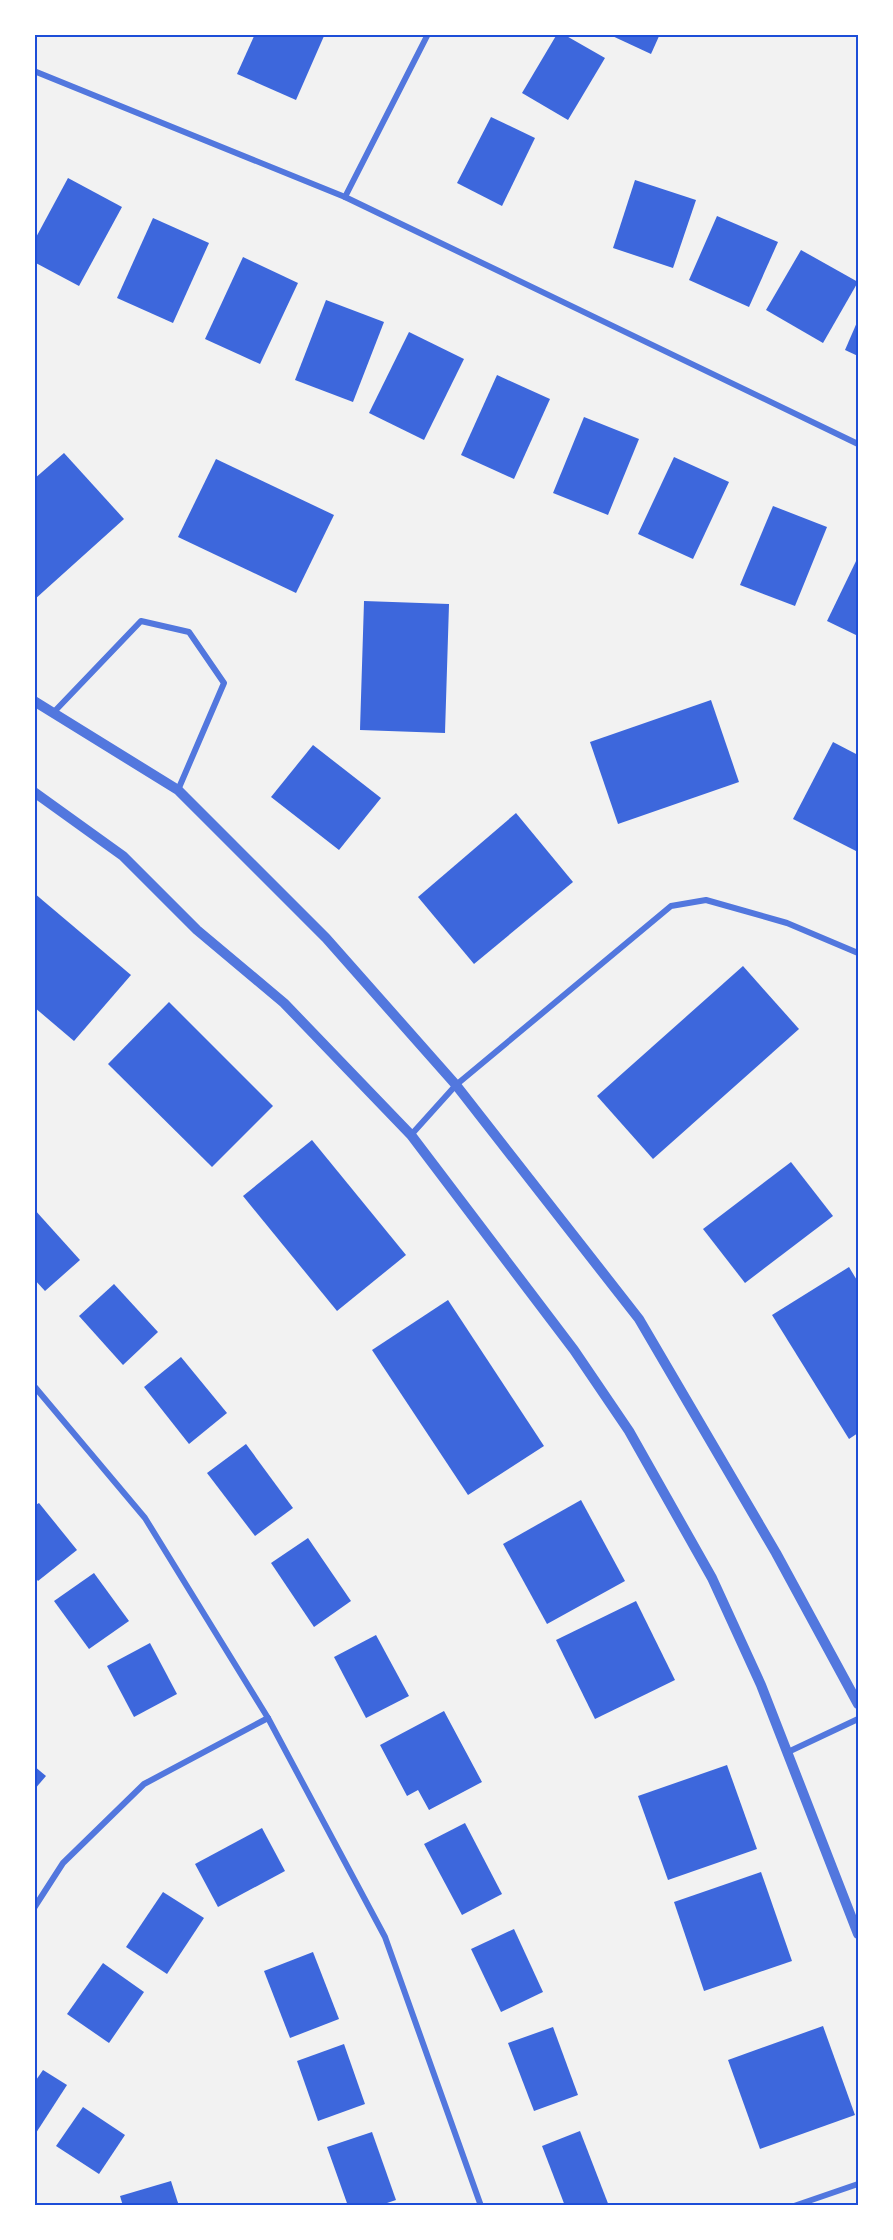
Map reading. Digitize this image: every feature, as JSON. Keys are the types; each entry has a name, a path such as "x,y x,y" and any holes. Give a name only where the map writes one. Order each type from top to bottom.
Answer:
{"street":[{"path":"345,196 428,34"},
{"path":"34,71 345,196 858,444"},
{"path":"53,713 141,621 189,632 224,683 178,790"},
{"path":"34,701 178,790 326,938 456,1085 639,1319 776,1553 858,1704"},
{"path":"34,792 123,856 197,930 284,1003 411,1135 574,1350 629,1431 712,1578 761,1685 858,1934"},
{"path":"411,1135 456,1085 671,906 706,900 786,923 858,953"},
{"path":"34,1386 145,1518 268,1718 385,1937 481,2205"},
{"path":"34,1908 63,1863 144,1784 268,1718"},
{"path":"788,1752 858,1719"},
{"path":"794,2205 858,2184"}],"building":[{"path":"255,34 319,34 324,36 296,100 237,74"},
{"path":"557,34 563,34 605,58 568,120 522,93"},
{"path":"608,34 660,34 651,54"},
{"path":"491,117 535,138 502,206 457,183"},
{"path":"68,178 122,207 79,286 34,262 34,241"},
{"path":"635,180 696,200 673,268 613,248"},
{"path":"717,216 778,242 749,307 689,280"},
{"path":"153,218 209,243 173,323 117,298"},
{"path":"801,250 858,282 823,343 766,310"},
{"path":"243,257 298,283 260,364 205,339"},
{"path":"326,300 384,322 353,402 295,380"},
{"path":"858,320 858,356 845,350"},
{"path":"409,332 464,359 424,440 369,413"},
{"path":"497,375 550,399 514,479 461,455"},
{"path":"584,417 639,439 608,515 553,493"},
{"path":"64,453 124,519 34,600 34,479"},
{"path":"674,457 729,482 693,559 638,534"},
{"path":"216,459 334,515 296,593 178,537"},
{"path":"773,506 827,527 795,606 740,585"},
{"path":"858,557 858,636 827,621"},
{"path":"364,601 449,604 445,733 360,730"},
{"path":"711,700 739,782 618,824 590,742"},
{"path":"833,742 858,755 858,852 793,819"},
{"path":"313,745 381,798 339,850 271,797"},
{"path":"516,813 573,882 474,964 418,897"},
{"path":"34,893 131,975 74,1041 34,1007"},
{"path":"743,966 799,1029 653,1159 597,1096"},
{"path":"169,1002 273,1106 212,1167 108,1064"},
{"path":"312,1140 406,1255 337,1311 243,1196"},
{"path":"791,1162 833,1216 745,1283 703,1229"},
{"path":"34,1209 80,1260 45,1291 34,1279"},
{"path":"849,1267 858,1282 858,1433 849,1439 772,1315"},
{"path":"114,1284 158,1332 123,1365 79,1316"},
{"path":"448,1300 544,1446 468,1495 372,1350"},
{"path":"181,1357 227,1413 189,1444 144,1387"},
{"path":"246,1444 293,1508 255,1536 207,1473"},
{"path":"581,1500 625,1581 547,1624 503,1544"},
{"path":"39,1503 77,1550 38,1581 34,1576 34,1506"},
{"path":"308,1538 351,1601 314,1627 271,1563"},
{"path":"94,1573 129,1621 89,1649 54,1601"},
{"path":"636,1601 675,1680 595,1719 556,1640"},
{"path":"376,1635 409,1696 366,1718 334,1657"},
{"path":"150,1643 177,1694 134,1717 107,1666"},
{"path":"444,1711 482,1782 429,1810 418,1790 407,1796 380,1745"},
{"path":"727,1765 757,1849 668,1880 638,1796"},
{"path":"34,1766 46,1776 34,1790"},
{"path":"465,1823 502,1894 462,1915 424,1844"},
{"path":"262,1828 285,1871 218,1907 195,1864"},
{"path":"761,1872 792,1961 704,1991 674,1902"},
{"path":"163,1892 204,1918 167,1974 126,1947"},
{"path":"514,1929 543,1992 501,2012 471,1949"},
{"path":"313,1952 339,2019 290,2038 264,1971"},
{"path":"103,1963 144,1992 109,2043 67,2014"},
{"path":"823,2026 855,2115 760,2149 728,2060"},
{"path":"553,2027 578,2095 534,2111 508,2043"},
{"path":"344,2044 365,2104 318,2121 297,2061"},
{"path":"43,2070 67,2085 34,2136 34,2083"},
{"path":"83,2107 125,2135 99,2174 56,2146"},
{"path":"580,2131 609,2206 565,2206 542,2146"},
{"path":"372,2132 396,2200 378,2206 348,2206 327,2147"},
{"path":"171,2181 179,2206 123,2206 120,2196"}]}
